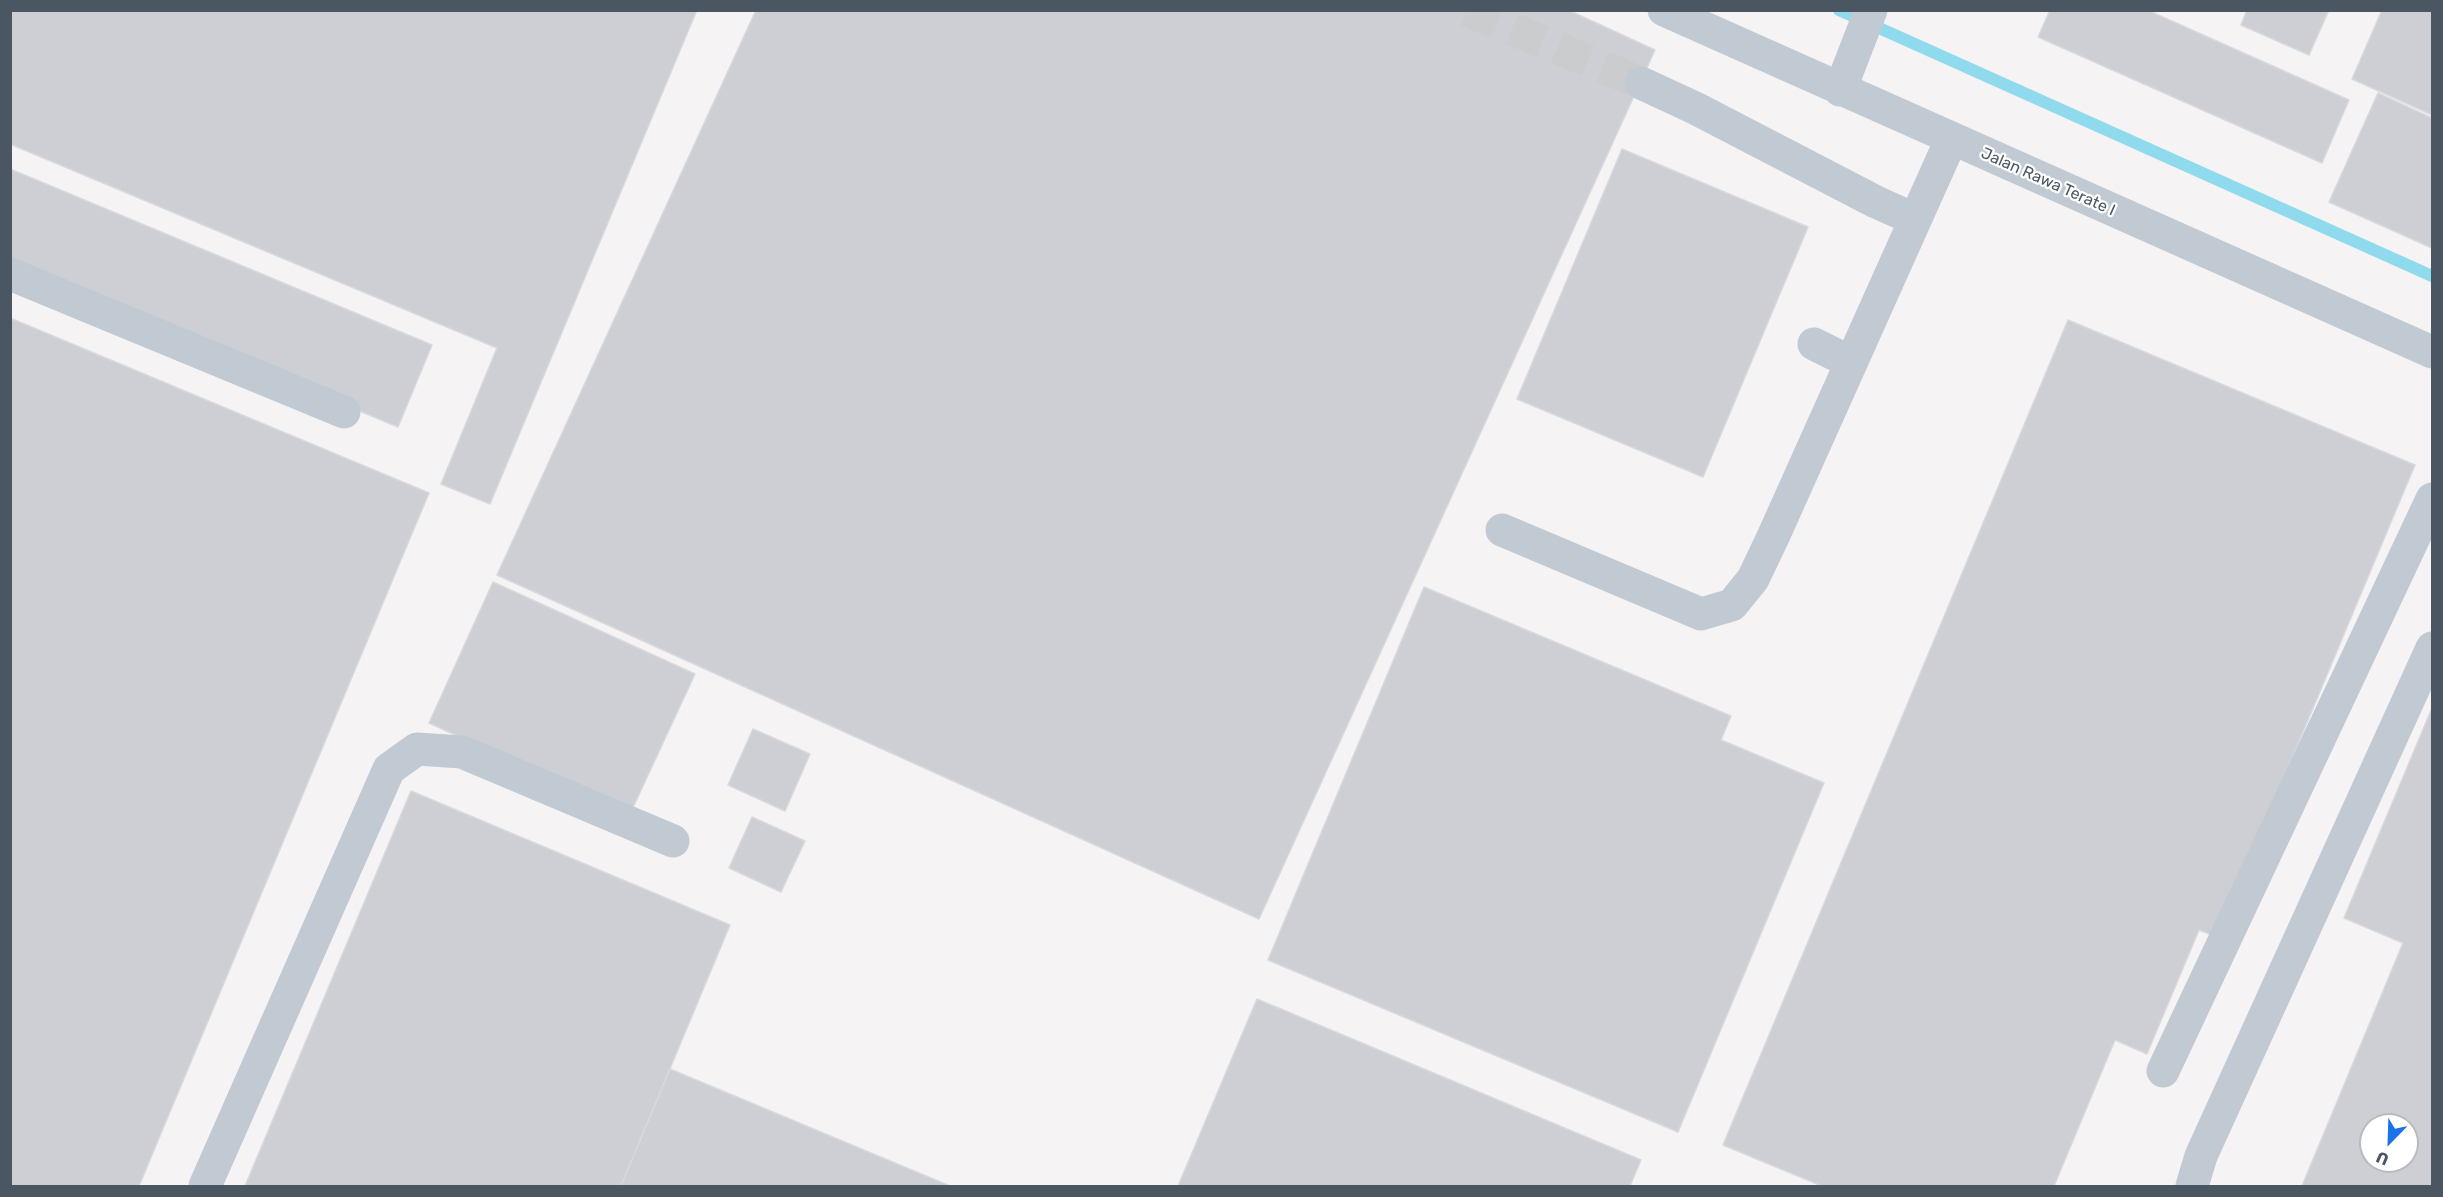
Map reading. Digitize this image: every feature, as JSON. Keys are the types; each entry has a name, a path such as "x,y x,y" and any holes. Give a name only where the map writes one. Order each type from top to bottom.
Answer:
{"street":[{"path":"1840,90 1871,10"},
{"name":"Jalan Rawa Terate I","path":"1677,13 1951,140 2433,352"},
{"path":"1641,83 1914,219"},
{"path":"1502,530 1701,614 1732,605 1753,579 1773,537 1951,140"},
{"path":"10,274 344,412"},
{"path":"1814,344 1850,362"},
{"path":"2163,1071 2433,499"},
{"path":"2192,1186 2201,1156 2433,648"},
{"path":"205,1186 389,769 417,749 462,752 673,841"}],"building":[{"path":"10,10 697,10 490,504 441,484 497,348 10,144"},
{"path":"756,10 1568,10 1655,50 1259,919 497,575"},
{"path":"2050,10 2147,10 2349,100 2322,163 2038,37"},
{"path":"2247,10 2329,10 2309,55 2241,25"},
{"path":"2382,10 2432,10 2432,115 2352,79"},
{"path":"2378,93 2432,118 2432,248 2329,202"},
{"path":"1622,149 1808,227 1703,477 1517,399"},
{"path":"10,169 432,345 398,427 10,265"},
{"path":"10,318 429,493 139,1186 10,1186"},
{"path":"2068,320 2415,465 2217,937 2199,930 2147,1054 2115,1040 2054,1186 1822,1186 1723,1145"},
{"path":"493,582 695,674 630,814 429,723"},
{"path":"1424,587 1731,716 1721,740 1824,783 1678,1132 1268,960"},
{"path":"2432,708 2432,1186 2302,1186 2403,943 2344,918"},
{"path":"753,729 810,754 785,811 728,785"},
{"path":"411,791 730,925 621,1186 245,1186"},
{"path":"752,817 805,841 781,892 729,868"},
{"path":"1257,999 1641,1160 1630,1186 1178,1186"},
{"path":"670,1069 950,1186 621,1186"}],"waterway":[{"path":"1839,10 2432,276"}],"tunnel":[{"path":"1467,10 1641,83"}]}
